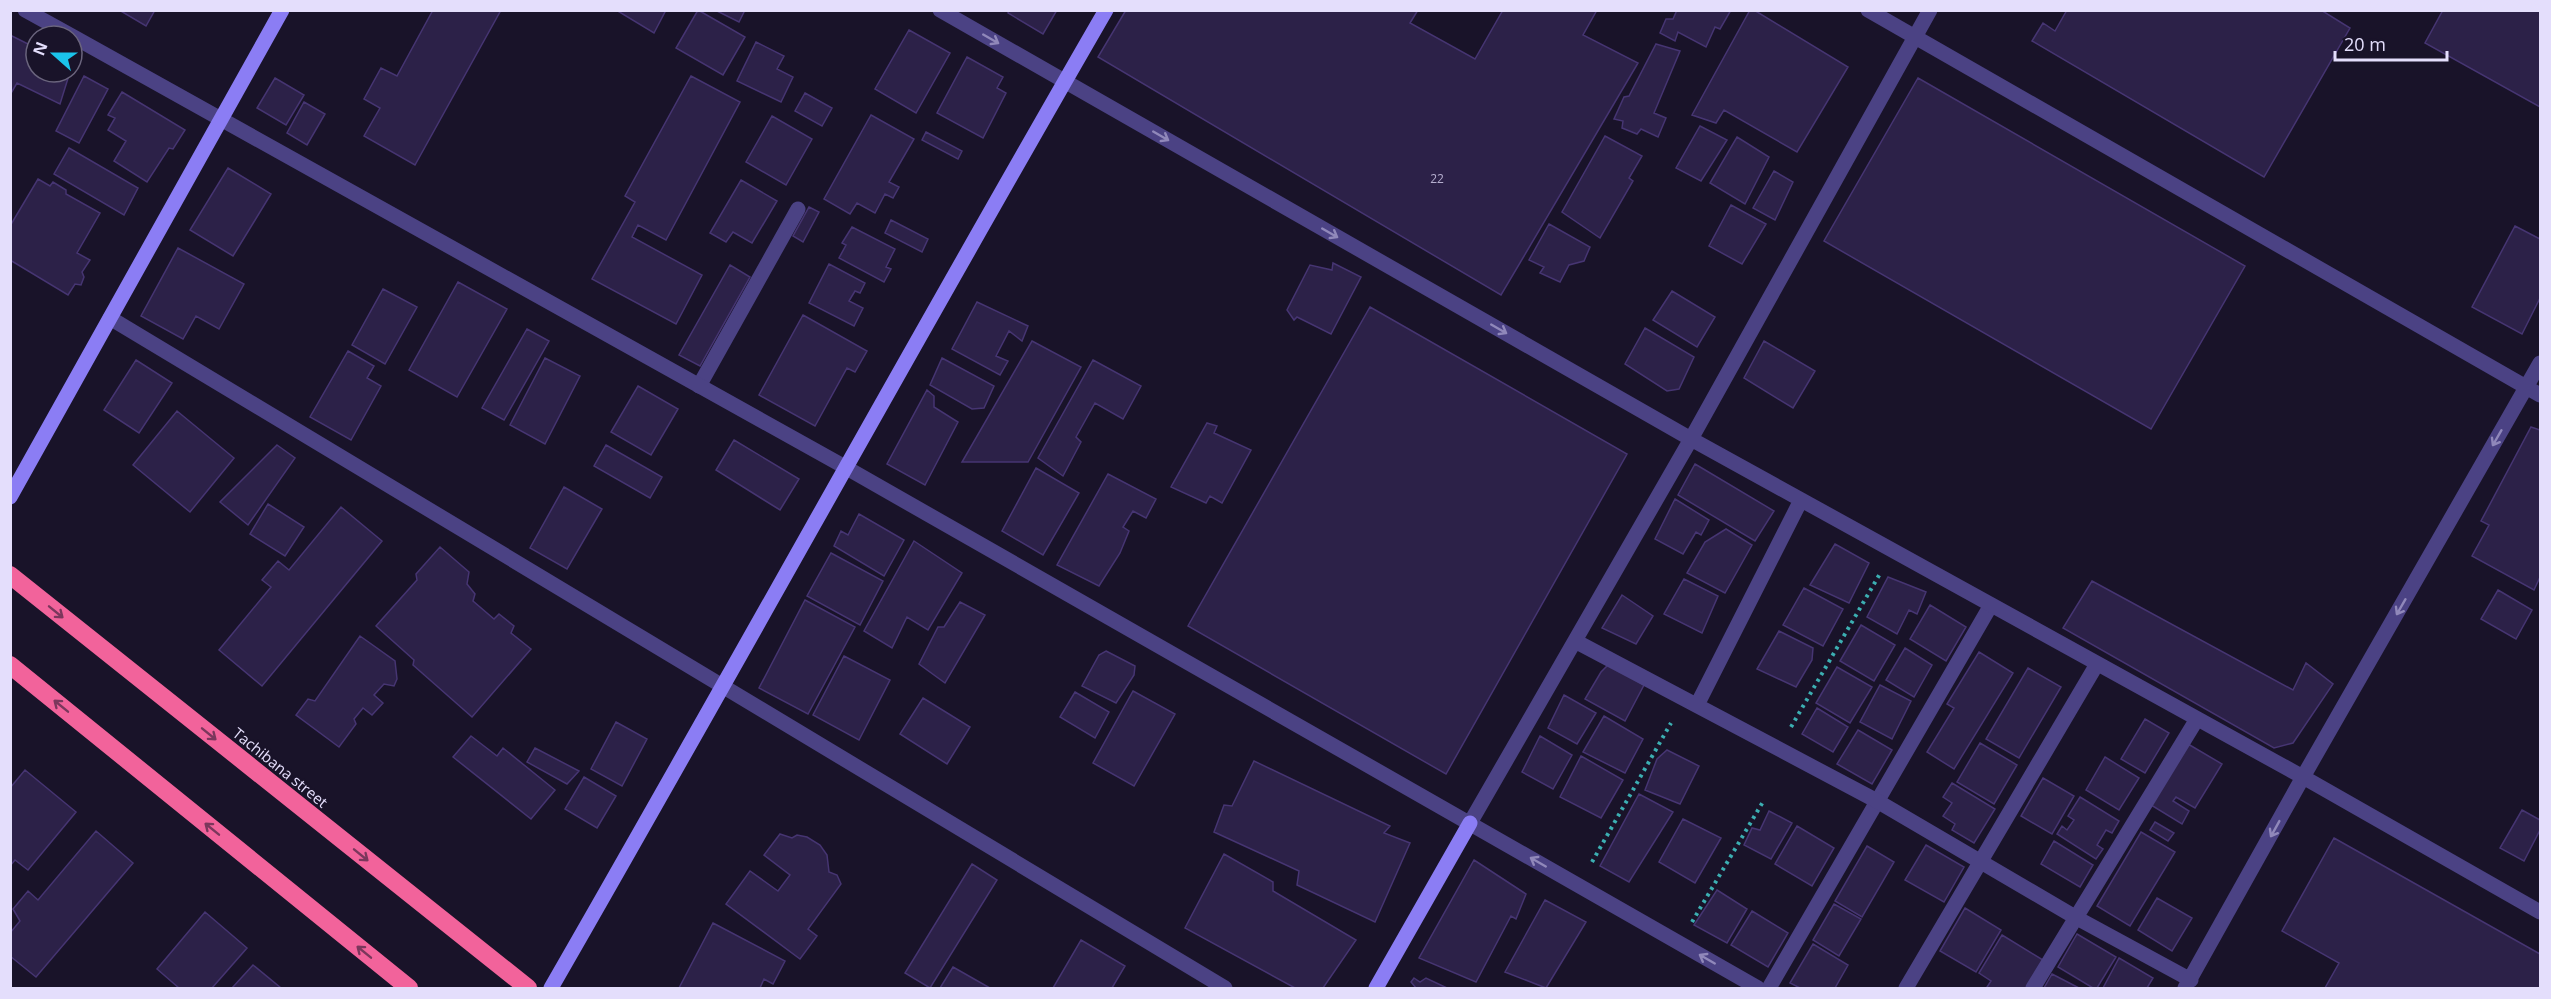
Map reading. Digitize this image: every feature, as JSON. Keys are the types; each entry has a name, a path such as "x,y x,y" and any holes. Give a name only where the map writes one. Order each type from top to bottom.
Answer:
{"highway":[{"name":"Tachibana street","path":"10,575 528,988"},
{"path":"10,665 409,988"}],"street":[{"path":"25,10 50,24"},
{"path":"10,497 282,10"},
{"path":"940,10 1690,439 2197,718 2541,912"},
{"path":"551,988 724,688 845,468 1106,10"},
{"path":"1868,10 2541,395"},
{"path":"1376,988 1690,439 1930,10"},
{"path":"84,43 845,468 1758,988"},
{"path":"699,386 798,209"},
{"path":"110,318 1225,988"},
{"path":"1575,641 1877,801 1982,860 2188,984 2303,777 2541,363"},
{"path":"1690,702 1801,500"},
{"path":"1769,988 1991,605"},
{"path":"1906,988 2097,664"},
{"path":"2032,988 2197,718"}],"path":[{"path":"1777,750 1893,551"},
{"path":"1579,885 1690,702"},
{"path":"1679,943 1764,800"}],"building":[{"path":"119,10 155,10 146,26"},
{"path":"433,10 501,10 415,165 364,136 380,108 364,99 381,68 397,76"},
{"path":"616,10 666,10 654,33"},
{"path":"698,10 745,37 723,75 676,48"},
{"path":"715,10 745,10 739,22"},
{"path":"1009,10 1057,10 1043,34 1008,13"},
{"path":"1126,10 1418,10 1410,23 1475,59 1503,10 1597,10 1583,35 1638,63 1501,295 1098,57"},
{"path":"1677,10 1731,10 1720,29 1715,27 1706,47 1678,32 1675,41 1660,33 1666,19 1673,19"},
{"path":"1750,10 1754,10 1848,67 1797,152 1724,110 1716,123 1692,115"},
{"path":"2067,10 2321,10 2350,28 2264,177 2032,41 2043,23 2055,31"},
{"path":"2443,10 2540,10 2540,107 2425,43"},
{"path":"909,30 950,53 916,113 875,89"},
{"path":"10,35 24,42 24,84 66,84 60,104 17,83 10,95"},
{"path":"756,42 784,56 777,69 793,77 781,102 737,81"},
{"path":"1656,44 1680,51 1654,113 1666,118 1658,137 1641,129 1637,134 1622,128 1623,121 1614,119 1624,97 1629,96"},
{"path":"967,57 1003,77 997,88 1006,93 983,138 937,113"},
{"path":"84,76 108,89 79,143 56,131 80,84 84,84"},
{"path":"691,76 740,102 666,240 638,225 632,237 702,275 676,324 592,279 635,202 625,196"},
{"path":"275,78 304,95 286,125 257,108"},
{"path":"1918,78 2245,266 2151,429 1824,241"},
{"path":"122,92 185,130 173,149 169,148 147,182 114,161 126,141 108,130 115,118 108,115"},
{"path":"805,93 832,108 822,126 795,111"},
{"path":"304,102 325,114 307,145 287,133"},
{"path":"871,115 914,139 889,182 899,187 893,198 885,194 875,213 857,203 850,214 824,199"},
{"path":"772,116 812,139 786,185 746,162"},
{"path":"1700,126 1727,140 1701,181 1676,168"},
{"path":"926,132 962,151 958,159 922,140"},
{"path":"1605,136 1642,156 1629,178 1633,181 1600,238 1562,212"},
{"path":"1737,137 1769,157 1745,204 1710,183"},
{"path":"69,148 138,188 124,215 54,174"},
{"path":"228,168 271,194 233,256 190,230"},
{"path":"1774,171 1793,182 1775,220 1753,208"},
{"path":"38,179 50,186 53,182 66,190 66,194 100,213 77,253 90,260 82,272 84,277 81,285 75,284 68,295 10,260 10,226"},
{"path":"741,180 777,201 752,243 733,232 726,242 710,233"},
{"path":"1731,205 1766,224 1742,264 1709,246"},
{"path":"809,207 819,212 803,242 793,236"},
{"path":"891,220 928,239 922,252 885,233"},
{"path":"1549,224 1590,247 1584,261 1569,265 1560,282 1540,273 1544,267 1529,260"},
{"path":"2515,226 2540,239 2540,298 2522,334 2472,307"},
{"path":"852,227 895,249 886,267 891,269 884,282 839,258 846,245 842,243"},
{"path":"178,248 244,284 219,329 196,316 183,339 141,316"},
{"path":"1333,263 1361,277 1331,334 1297,317 1294,320 1287,310 1310,265 1332,270"},
{"path":"829,264 865,283 860,293 855,291 849,301 863,308 854,326 809,303"},
{"path":"730,265 750,277 700,366 679,355"},
{"path":"458,282 507,309 457,397 409,370"},
{"path":"383,289 417,307 385,364 352,345"},
{"path":"1672,291 1715,317 1697,347 1653,320"},
{"path":"977,302 1028,326 1022,341 1009,331 996,356 1008,361 1000,375 952,349"},
{"path":"1370,307 1627,454 1446,774 1188,626"},
{"path":"803,315 867,351 855,372 847,368 815,426 759,395"},
{"path":"1645,328 1694,357 1679,389 1667,391 1625,364"},
{"path":"527,329 549,341 504,420 482,408"},
{"path":"1032,341 1081,367 1028,462 962,462"},
{"path":"1764,341 1815,371 1793,408 1744,378"},
{"path":"348,351 374,366 367,378 381,386 351,440 310,417"},
{"path":"545,358 580,376 545,444 510,425"},
{"path":"942,358 994,386 984,408 972,409 930,385"},
{"path":"136,360 172,383 139,433 104,410"},
{"path":"1093,360 1141,386 1123,419 1095,403 1076,437 1081,442 1063,476 1038,458"},
{"path":"638,386 678,409 651,455 611,432"},
{"path":"927,390 934,396 934,407 958,422 925,485 887,464"},
{"path":"177,411 234,458 190,512 133,465"},
{"path":"1207,423 1217,426 1214,433 1251,450 1222,503 1210,496 1206,503 1171,487"},
{"path":"2531,427 2540,430 2540,577 2534,590 2472,556 2489,525 2481,521"},
{"path":"734,440 799,479 780,510 716,470"},
{"path":"277,445 295,458 248,525 220,502"},
{"path":"606,445 662,477 650,498 594,466"},
{"path":"1695,464 1774,511 1755,541 1678,495"},
{"path":"1036,468 1079,493 1043,555 1002,531"},
{"path":"1108,474 1156,499 1146,518 1133,511 1123,527 1129,531 1120,553 1099,586 1057,565"},
{"path":"564,487 602,509 567,569 530,548"},
{"path":"1675,499 1709,520 1701,535 1696,532 1683,554 1655,539"},
{"path":"268,504 304,527 285,556 250,534"},
{"path":"341,507 382,541 262,686 219,650 271,587 262,580 278,561 289,570"},
{"path":"859,514 904,540 884,576 834,546 841,531 848,535"},
{"path":"1726,529 1752,545 1725,593 1687,573 1705,542"},
{"path":"914,541 962,573 928,630 907,617 892,648 864,631"},
{"path":"1835,544 1869,563 1849,603 1810,585"},
{"path":"440,547 469,572 467,584 475,594 473,601 494,619 499,614 514,626 511,633 531,649 472,717 413,665 414,660 376,626 417,580 416,574"},
{"path":"831,553 883,581 860,625 807,596"},
{"path":"1888,577 1926,592 1917,614 1909,610 1897,634 1867,617"},
{"path":"1684,579 1718,596 1702,633 1664,614"},
{"path":"2092,581 2293,690 2306,663 2333,684 2293,743 2274,748 2063,628"},
{"path":"1804,588 1843,609 1823,646 1783,625"},
{"path":"2498,590 2532,610 2516,639 2481,619"},
{"path":"1622,595 1653,616 1636,644 1602,628"},
{"path":"805,600 855,627 808,714 759,688"},
{"path":"960,602 985,615 945,683 919,664 938,627 944,627"},
{"path":"1930,605 1966,627 1946,661 1910,639"},
{"path":"1861,625 1895,645 1874,681 1840,661"},
{"path":"1779,631 1813,648 1812,660 1796,687 1757,669"},
{"path":"360,636 395,661 397,679 394,686 384,684 374,695 383,703 372,715 363,708 354,719 356,724 339,747 296,715 308,699 315,701"},
{"path":"1905,648 1932,665 1914,697 1886,680"},
{"path":"1106,651 1135,666 1134,675 1116,703 1082,686 1099,655"},
{"path":"1979,652 2013,673 1954,769 1927,752 1954,708 1947,704"},
{"path":"844,656 890,680 859,740 813,715"},
{"path":"1609,664 1644,685 1625,721 1585,699 1601,672"},
{"path":"1837,667 1872,687 1850,723 1816,703"},
{"path":"2028,668 2061,687 2019,758 1986,739"},
{"path":"1880,685 1911,701 1892,739 1860,722"},
{"path":"1133,691 1175,714 1134,786 1093,763"},
{"path":"1075,692 1109,712 1095,738 1060,717"},
{"path":"1564,695 1596,713 1577,744 1548,728"},
{"path":"923,698 970,727 947,764 900,734"},
{"path":"1817,708 1848,727 1833,752 1802,734"},
{"path":"1604,716 1643,739 1625,773 1583,752"},
{"path":"2145,719 2169,733 2145,773 2121,759"},
{"path":"616,722 647,739 622,786 591,769"},
{"path":"1858,730 1892,750 1872,784 1837,764"},
{"path":"471,736 497,756 503,748 555,790 531,819 453,757"},
{"path":"1540,736 1572,755 1553,789 1522,772"},
{"path":"1980,743 2017,765 1994,804 1957,782"},
{"path":"2188,744 2222,764 2195,808 2176,797 2173,801 2189,811 2182,824 2151,805"},
{"path":"535,748 579,771 567,784 527,762"},
{"path":"1667,750 1699,766 1680,804 1645,790 1657,759"},
{"path":"1581,756 1623,780 1601,818 1560,797"},
{"path":"2105,757 2139,778 2119,810 2086,790"},
{"path":"1254,761 1390,826 1384,833 1410,843 1375,922 1297,885 1299,871 1214,832 1224,805 1232,806"},
{"path":"25,770 76,812 28,870 15,860 10,866 10,788"},
{"path":"584,777 616,796 597,828 565,809"},
{"path":"2043,778 2074,796 2052,834 2021,816"},
{"path":"1952,783 1995,809 1974,843 1952,830 1955,824 1943,816 1952,803 1943,797"},
{"path":"1639,794 1673,812 1629,882 1600,866"},
{"path":"2080,797 2119,821 2112,833 2106,830 2097,845 2103,849 2096,859 2057,834 2062,826 2067,830 2074,820 2068,816"},
{"path":"2522,810 2540,820 2540,830 2524,861 2500,848"},
{"path":"1769,811 1792,823 1771,859 1744,845 1752,828 1760,830"},
{"path":"1683,819 1721,838 1695,883 1659,862"},
{"path":"2155,822 2174,833 2168,841 2150,830"},
{"path":"1797,826 1834,848 1812,886 1775,864"},
{"path":"96,831 133,863 36,977 10,956 10,933 20,921 13,909 28,891 38,900"},
{"path":"2141,832 2175,852 2130,926 2097,906"},
{"path":"780,834 792,838 797,835 807,837 820,845 827,855 829,872 837,875 841,884 808,929 817,936 800,959 726,904 750,871 778,891 790,875 764,855"},
{"path":"2334,838 2540,954 2540,988 2325,988 2339,963 2282,931"},
{"path":"2054,841 2093,865 2080,887 2041,864"},
{"path":"1926,845 1964,867 1944,902 1905,880"},
{"path":"1867,846 1894,862 1862,917 1835,901"},
{"path":"1224,854 1273,882 1273,891 1356,940 1323,988 1295,988 1185,928"},
{"path":"1474,860 1526,894 1516,919 1511,916 1476,982 1419,958"},
{"path":"972,864 997,880 930,988 905,973"},
{"path":"1717,890 1747,909 1727,943 1694,925"},
{"path":"2157,898 2192,918 2172,951 2138,930"},
{"path":"1545,900 1586,922 1546,988 1505,972"},
{"path":"1834,904 1861,919 1839,956 1813,940"},
{"path":"1965,908 2001,930 1976,972 1940,951"},
{"path":"1752,911 1788,933 1768,967 1731,945"},
{"path":"205,912 247,948 212,988 179,988 157,969"},
{"path":"713,923 785,961 773,984 764,979 760,988 679,988"},
{"path":"2077,934 2116,957 2097,988 2093,988 2058,967"},
{"path":"2002,935 2043,960 2026,988 1990,988 1987,987 1991,981 1979,973"},
{"path":"1081,940 1125,966 1112,988 1053,988"},
{"path":"1813,944 1848,965 1835,988 1800,988 1790,983"},
{"path":"2119,958 2153,978 2147,988 2103,988"},
{"path":"253,965 281,988 232,988"},
{"path":"953,967 990,988 940,988"},
{"path":"2052,974 2079,988 2044,988"},
{"path":"1414,978 1420,982 1426,978 1447,988 1416,988 1411,982"}]}
